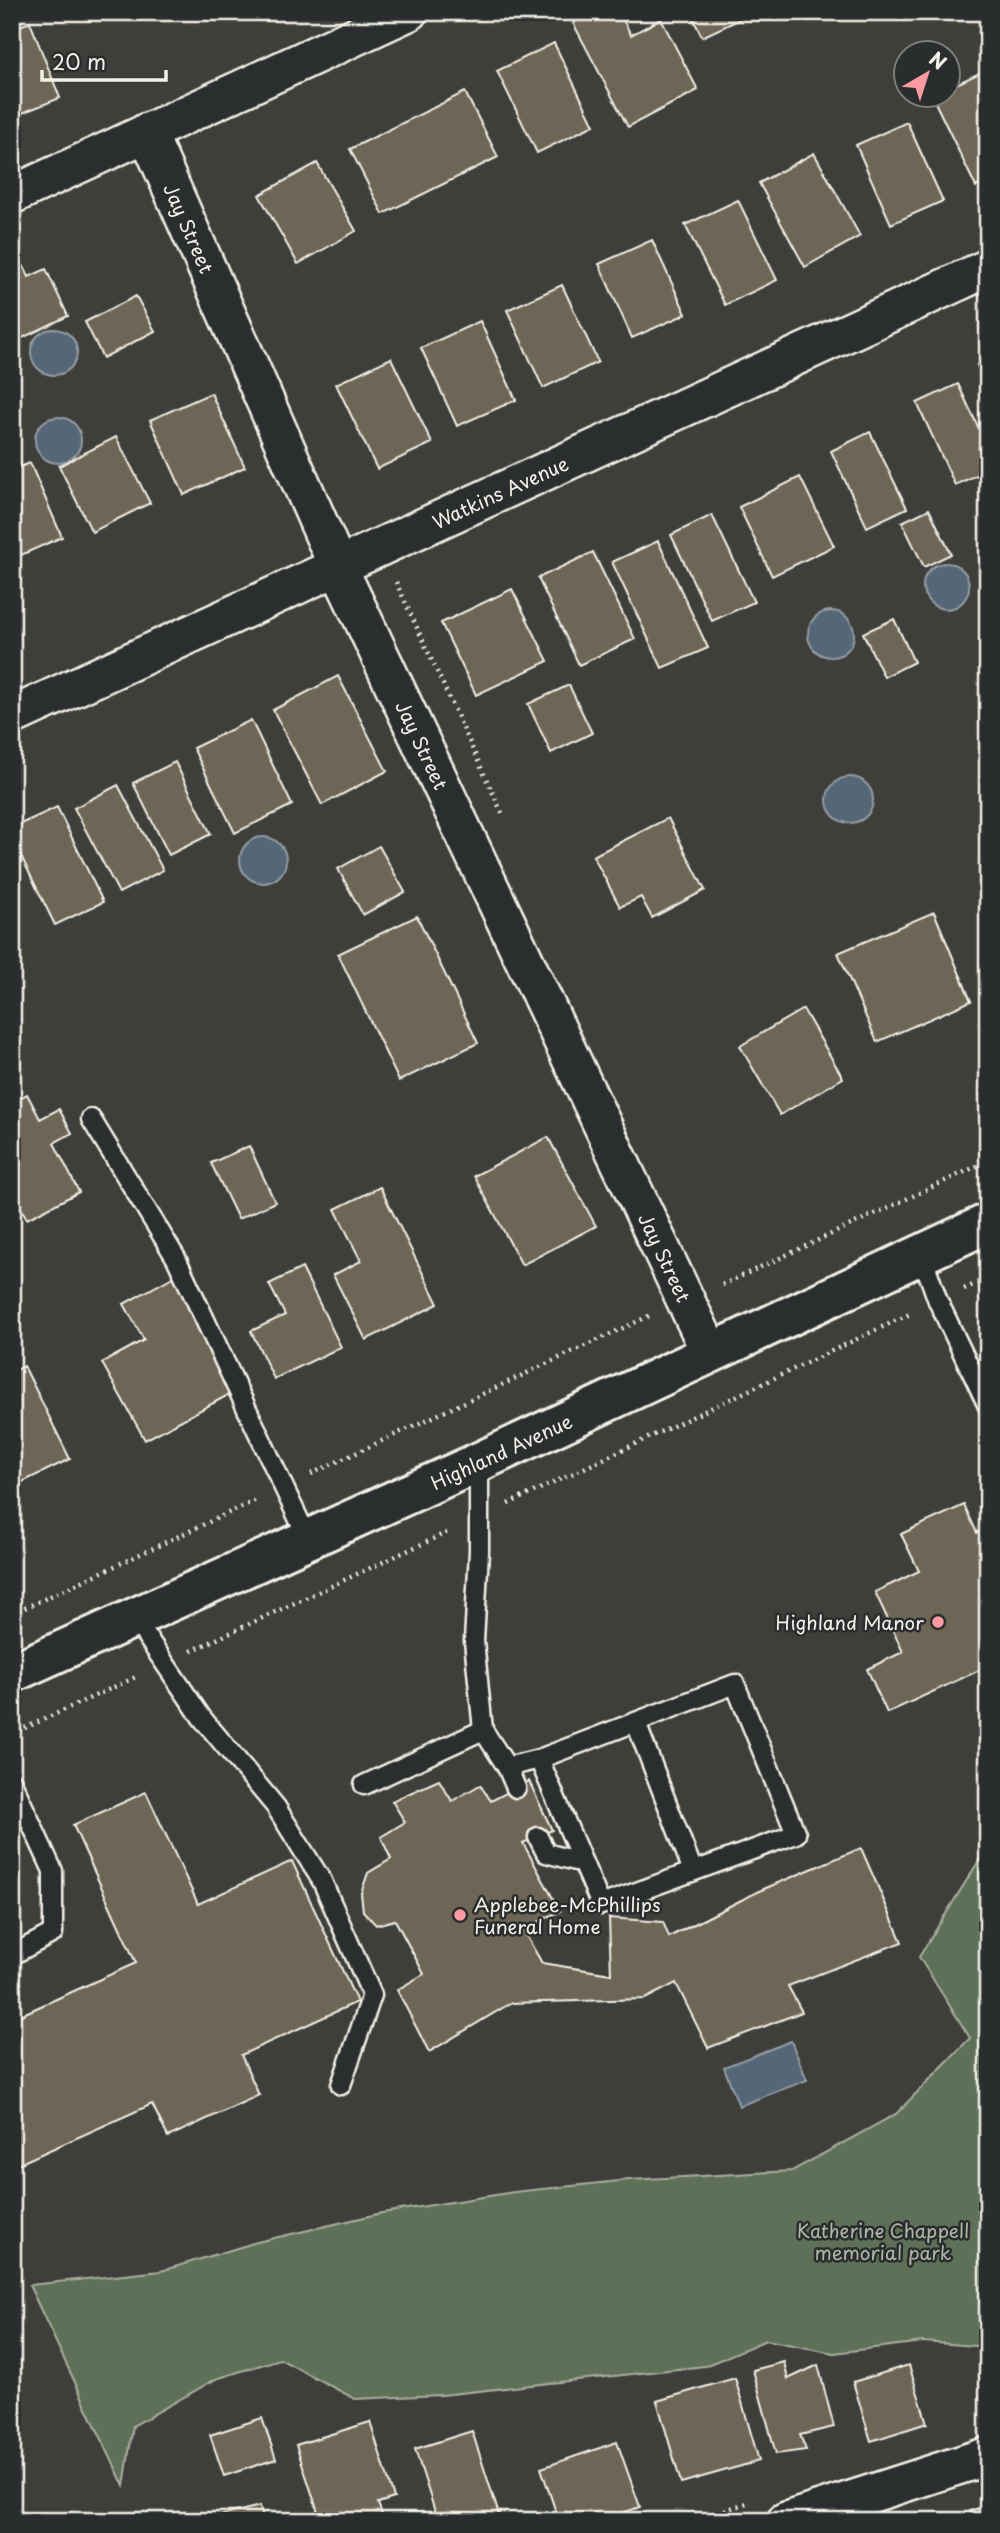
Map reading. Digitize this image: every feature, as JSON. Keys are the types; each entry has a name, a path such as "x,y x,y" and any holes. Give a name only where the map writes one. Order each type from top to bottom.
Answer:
{"street":[{"path":"12,195 408,12"},
{"name":"Jay Street","path":"147,132 338,567 710,1352"},
{"name":"Watkins Avenue","path":"12,716 988,268"},
{"name":"Highland Avenue","path":"12,1673 479,1462 988,1223"},
{"path":"786,2521 988,2456"}],"lane":[{"path":"91,1119 176,1258 309,1539"},
{"path":"921,1254 938,1301 988,1406"},
{"path":"479,1462 479,1551 474,1641 483,1730 507,1767 516,1788"},
{"path":"134,1618 202,1718 276,1807 321,1881 372,1995 341,2085"},
{"path":"507,1767 538,1759 735,1684 796,1834 600,1905 538,1759"},
{"path":"636,1723 693,1871"},
{"path":"364,1785 483,1730"},
{"path":"12,1782 53,1871 53,1933 12,1955"},
{"path":"538,1837 546,1853 583,1863"}],"path":[{"path":"391,570 506,821"},
{"path":"714,1273 720,1286 988,1161"},
{"path":"12,1614 661,1311"}],"green space":[{"name":"Katherine Chappell memorial park","path":"988,1846 988,2347 923,2342 834,2353 766,2340 705,2366 442,2395 355,2399 280,2359 216,2379 133,2426 124,2486 29,2285 161,2271 257,2242 382,2213 514,2192 629,2180 792,2171 896,2114 970,2038 919,1957"}],"water":[{"path":"54,329 70,336 77,352 70,368 54,375 38,368 31,352 38,336"},
{"path":"58,417 74,424 81,440 74,456 58,463 42,456 35,440 42,424"},
{"path":"946,563 962,570 969,586 962,602 946,609 930,602 923,586 930,570"},
{"path":"831,611 847,618 854,634 847,650 831,657 815,650 808,634 815,618"},
{"path":"850,777 866,784 873,800 866,816 850,823 834,816 827,800 834,784"},
{"path":"263,837 279,844 286,860 279,876 263,883 247,876 240,860 247,844"},
{"path":"791,2041 807,2080 739,2106 724,2067"}],"building":[{"path":"594,12 619,12 631,35 661,19 698,90 628,127 573,23"},
{"path":"690,12 748,12 749,15 702,37"},
{"path":"30,22 60,98 12,117 12,29"},
{"path":"554,43 594,125 537,153 497,71"},
{"path":"988,69 988,181 976,187 938,108 962,108 962,81"},
{"path":"465,92 498,157 383,214 350,149"},
{"path":"907,122 943,201 891,224 856,145"},
{"path":"814,153 860,236 805,267 759,183"},
{"path":"317,163 356,231 298,264 259,195"},
{"path":"738,200 777,280 725,305 685,225"},
{"path":"652,240 686,314 632,338 599,264"},
{"path":"22,263 29,277 46,269 68,316 12,343 12,268"},
{"path":"562,285 598,362 543,388 507,310"},
{"path":"136,296 155,331 103,358 85,322"},
{"path":"480,321 516,400 457,426 421,348"},
{"path":"391,358 432,443 377,469 336,384"},
{"path":"988,361 988,390 977,365"},
{"path":"958,384 988,448 988,470 955,485 917,403"},
{"path":"211,393 245,467 184,495 150,420"},
{"path":"870,432 907,508 867,527 831,451"},
{"path":"116,437 150,503 92,532 59,466"},
{"path":"30,463 62,537 12,559 12,470"},
{"path":"800,477 834,546 772,576 739,507"},
{"path":"929,509 951,554 924,567 902,522"},
{"path":"712,515 754,602 712,621 671,535"},
{"path":"658,541 708,648 662,668 612,562"},
{"path":"593,552 635,639 579,665 538,578"},
{"path":"512,589 548,661 476,695 441,623"},
{"path":"894,619 914,662 884,677 863,633"},
{"path":"338,676 387,771 322,805 273,710"},
{"path":"569,685 592,733 551,753 528,704"},
{"path":"251,720 292,805 235,833 193,748"},
{"path":"175,762 211,834 169,855 133,783"},
{"path":"118,785 163,870 119,893 74,808"},
{"path":"57,807 103,902 55,925 12,838 12,828"},
{"path":"668,818 705,890 652,918 641,897 620,907 593,856"},
{"path":"379,846 405,892 363,915 338,869"},
{"path":"934,912 971,1001 877,1042 838,953"},
{"path":"417,916 478,1043 399,1081 338,954"},
{"path":"803,1009 843,1078 780,1115 740,1046"},
{"path":"27,1094 40,1119 59,1109 72,1133 54,1143 79,1192 27,1219 16,1199 12,1201 12,1102"},
{"path":"548,1137 596,1226 522,1265 474,1176"},
{"path":"249,1146 275,1202 238,1219 211,1163"},
{"path":"380,1187 438,1304 366,1340 333,1275 361,1261 335,1209"},
{"path":"302,1268 341,1347 274,1379 251,1331 285,1315 269,1284"},
{"path":"180,1273 243,1387 145,1440 102,1363 144,1340 124,1304"},
{"path":"24,1366 70,1459 12,1487 12,1372"},
{"name":"Highland Manor","path":"964,1505 977,1533 988,1528 988,1670 986,1667 887,1713 867,1669 903,1652 875,1592 919,1571 901,1534"},
{"name":"Applebee-McPhillips Funeral Home","path":"439,1780 452,1801 480,1785 491,1801 529,1781 552,1830 523,1843 560,1911 523,1930 542,1963 611,1974 609,1918 663,1922 669,1937 759,1891 861,1848 902,1942 788,1986 802,2012 708,2048 676,1983 645,1999 511,2003 429,2052 397,1990 424,1974 395,1920 376,1925 363,1911 361,1893 368,1873 391,1859 381,1837 405,1822 392,1801"},
{"path":"146,1792 198,1904 292,1861 357,2002 241,2055 259,2095 168,2137 152,2104 12,2167 12,2019 136,1963 73,1825"},
{"path":"784,2362 788,2379 818,2365 834,2427 800,2435 806,2450 776,2454 753,2370"},
{"path":"909,2365 927,2423 871,2441 853,2382"},
{"path":"735,2378 759,2461 681,2483 657,2401"},
{"path":"262,2418 276,2459 224,2476 210,2435"},
{"path":"370,2422 394,2498 378,2503 384,2521 321,2521 296,2445"},
{"path":"472,2431 501,2521 438,2521 415,2449"},
{"path":"617,2442 640,2507 600,2521 559,2521 541,2468"},
{"path":"988,2505 988,2521 973,2521 970,2511"},
{"path":"260,2506 264,2521 200,2521"}],"place":[{"name":"Highland Manor","path":"938,1622"},
{"name":"Applebee-McPhillips Funeral Home","path":"460,1915"}]}
